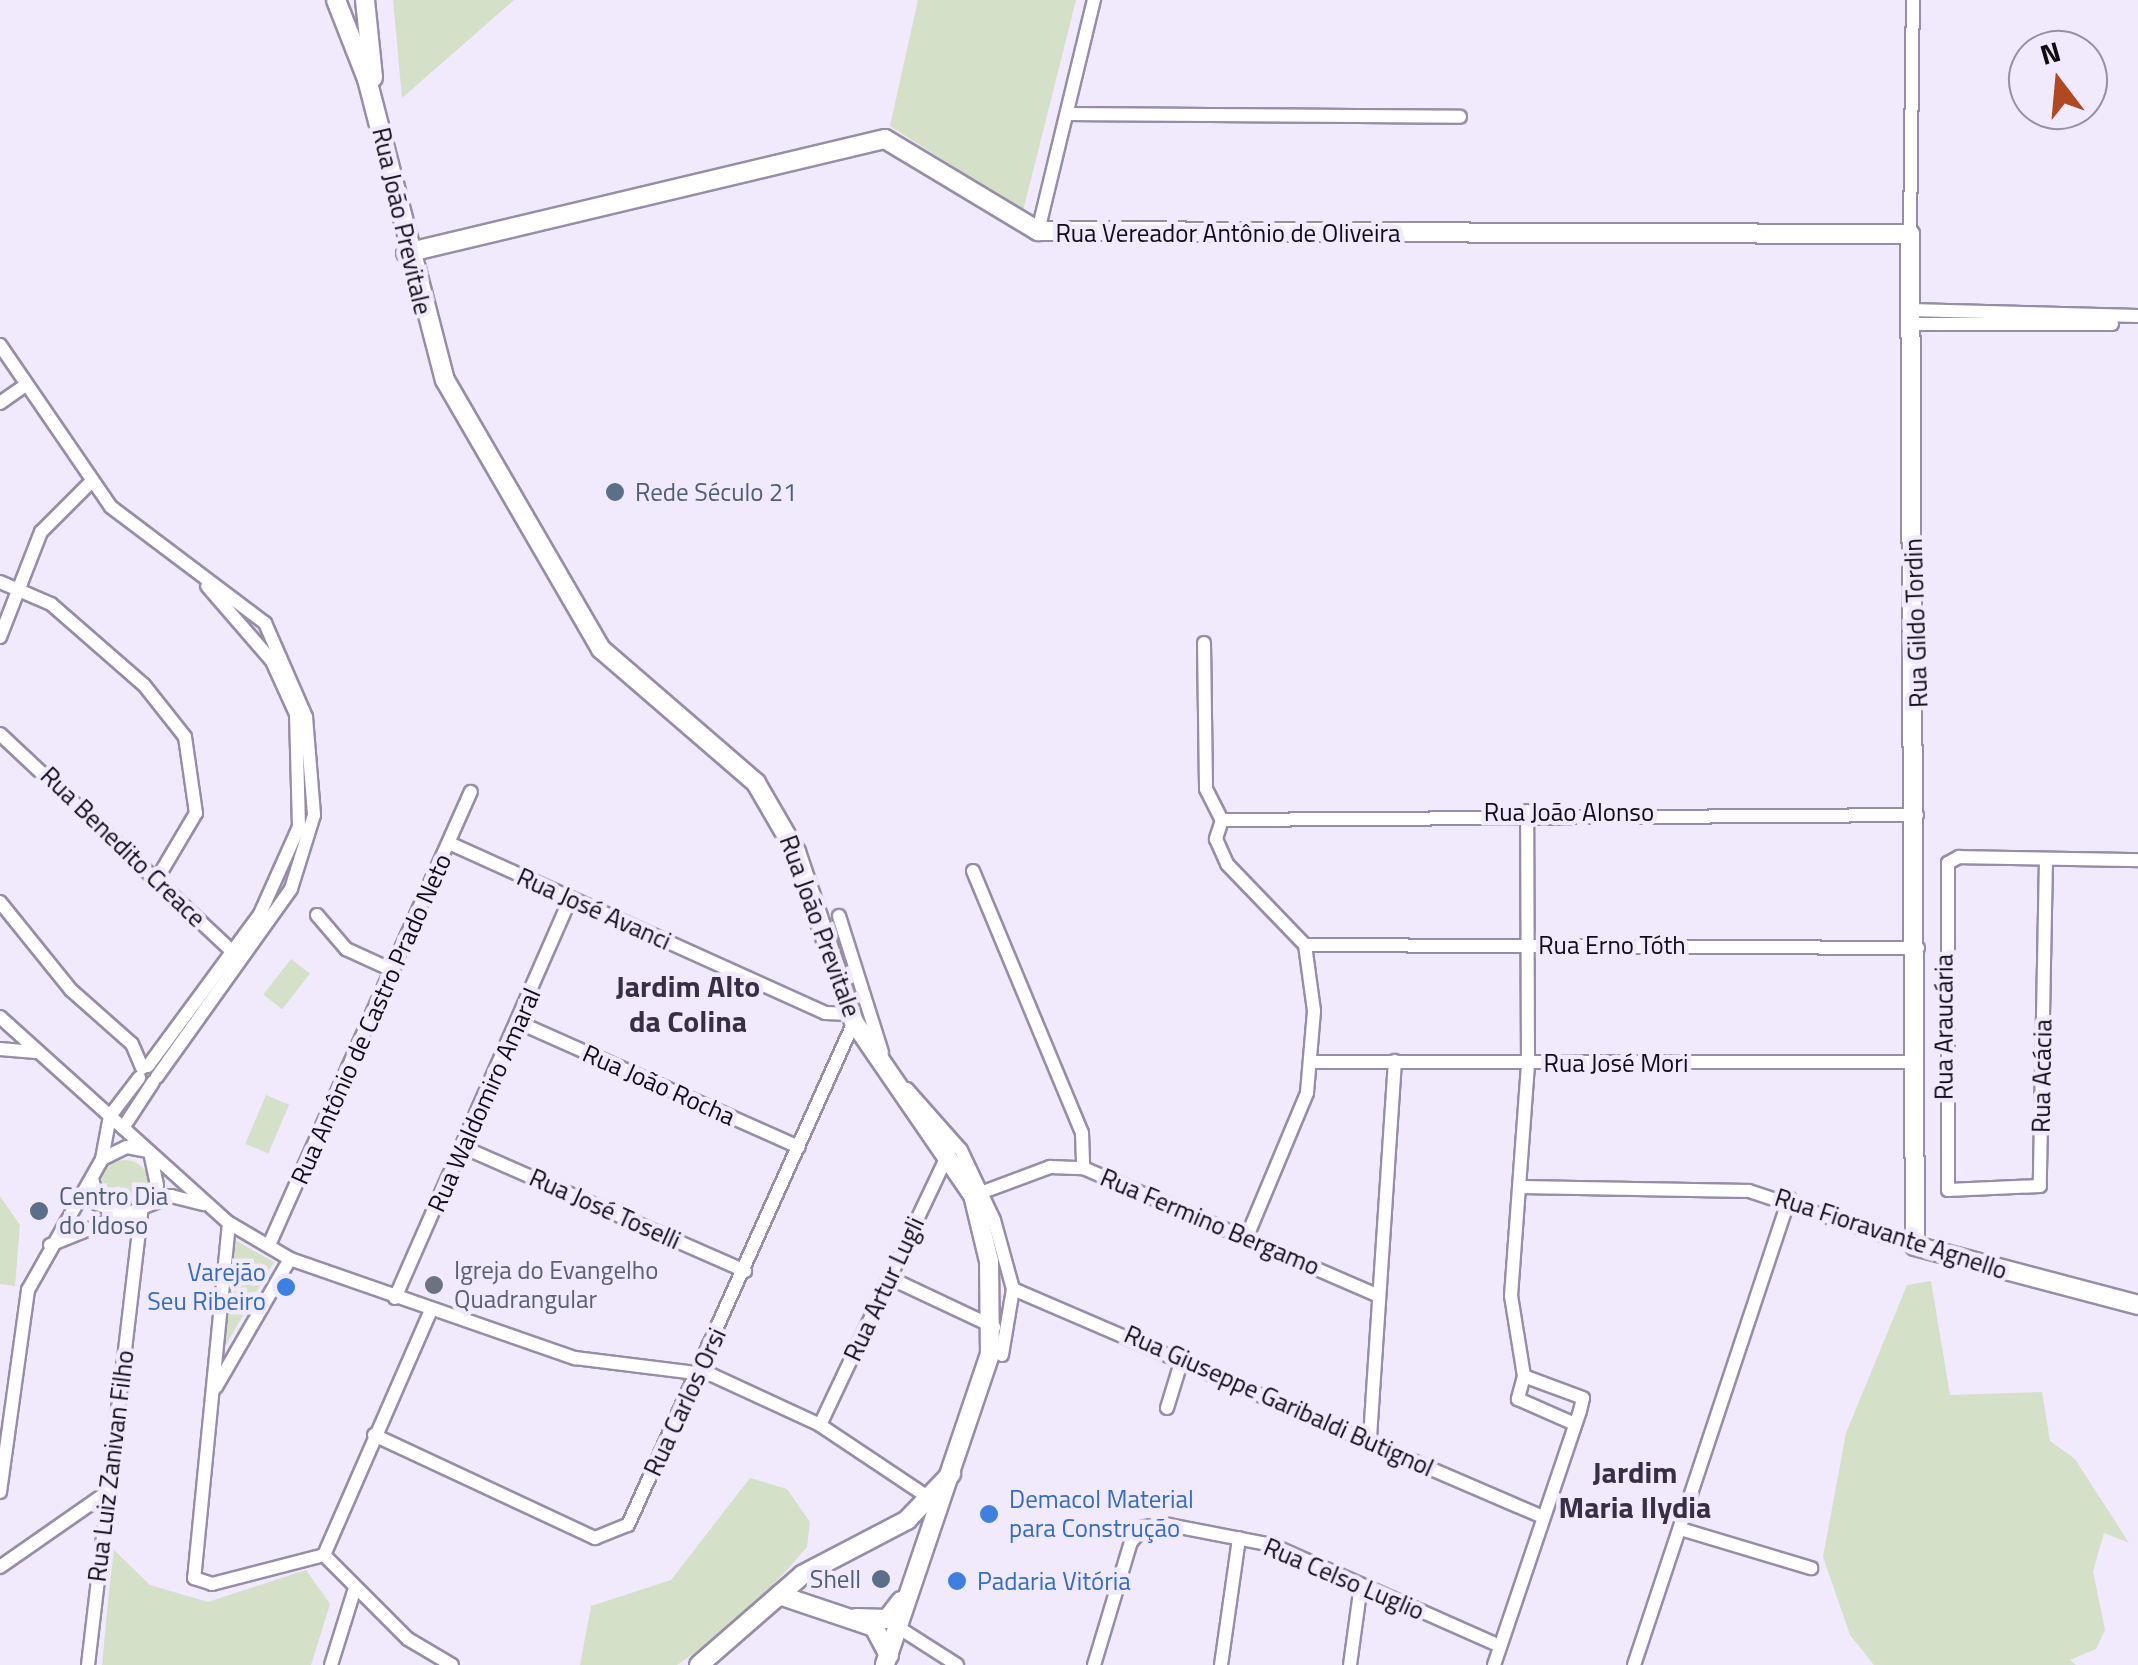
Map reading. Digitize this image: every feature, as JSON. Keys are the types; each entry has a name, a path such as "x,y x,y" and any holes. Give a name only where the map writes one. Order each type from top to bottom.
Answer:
{"main road":[{"path":"336,1 351,12 365,1"},
{"name":"Rua João Previtale","path":"336,1 376,114"},
{"name":"Rua João Previtale","path":"365,1 376,114 406,253 446,380 601,649 734,760 786,828 852,1018 949,1152 980,1218 994,1327 956,1466 926,1511 887,1660"},
{"name":"Rua Vereador Antônio de Oliveira","path":"406,253 865,140 907,146 1038,232 1910,234"},
{"name":"Rua Gildo Tordin","path":"1910,234 1918,815 1915,1246"},
{"name":"Rua Fioravante Agnello","path":"1915,1246 2138,1305"},
{"path":"699,1665 779,1596 926,1511"},
{"path":"779,1596 893,1626"},
{"path":"856,1618 874,1627 887,1660"}],"street":[{"path":"1038,232 1070,114 1094,0"},
{"name":"Rua Gildo Tordin","path":"1910,234 1913,0"},
{"path":"1070,114 1460,117"},
{"path":"1910,317 2138,316"},
{"path":"1910,317 2138,324"},
{"path":"0,345 91,482 195,573 265,623 313,752 310,837 291,890 245,962 110,1116 102,1159 49,1246 28,1290 0,1492"},
{"path":"0,403 26,385"},
{"path":"0,637 41,532 91,482"},
{"path":"123,1128 148,1074 289,859 302,753 272,661 195,573"},
{"path":"0,582 50,604 144,685 185,737 196,813 157,879"},
{"path":"1204,643 1206,789 1222,820 1216,839 1227,864 1306,945 1316,1062 1248,1234"},
{"name":"Rua Benedito Creace","path":"0,734 245,962"},
{"name":"Rua Antônio de Castro Prado Neto","path":"269,1245 471,792"},
{"path":"1527,811 1528,1063 1511,1296 1524,1376 1518,1398 1576,1424"},
{"name":"Rua João Alonso","path":"1222,820 1527,811 1918,815"},
{"name":"Rua José Avanci","path":"449,843 825,1013 852,1018"},
{"name":"Rua Araucária","path":"1943,1178 1945,876 1960,857 2046,859"},
{"path":"2046,859 2138,860"},
{"name":"Rua Acácia","path":"1943,1178 1948,1190 2040,1186 2046,859"},
{"path":"973,871 1082,1132 1083,1168"},
{"name":"Rua Waldomiro Amaral","path":"395,1298 520,1023 570,900"},
{"path":"0,902 71,990 132,1044 148,1074"},
{"path":"318,916 346,949 394,971"},
{"name":"Rua João Previtale","path":"840,916 886,1059 983,1192 1013,1289 1002,1355"},
{"name":"Rua Erno Tóth","path":"1306,945 1918,948"},
{"path":"0,1018 206,1204 229,1223 290,1260 430,1312 624,1371 698,1372 820,1425 884,1466 926,1511"},
{"name":"Rua Carlos Orsi","path":"374,1436 580,1532 612,1536 628,1525 745,1270 852,1018"},
{"name":"Rua João Rocha","path":"520,1023 799,1147"},
{"path":"0,1049 36,1052"},
{"path":"1370,1437 1376,1295 1395,1061"},
{"name":"Rua José Mori","path":"1316,1062 1918,1062"},
{"path":"102,1159 127,1147 150,1152"},
{"name":"Rua José Toselli","path":"464,1148 745,1270"},
{"name":"Rua Luiz Zanivan Filho","path":"88,1665 142,1208 157,1185 150,1152"},
{"name":"Rua Artur Lugli","path":"820,1425 949,1152"},
{"name":"Rua Fermino Bergamo","path":"983,1192 1050,1167 1083,1168 1248,1234 1376,1295"},
{"path":"92,1178 98,1204 119,1213"},
{"name":"Rua Fioravante Agnello","path":"1521,1187 1789,1198 1915,1246"},
{"path":"49,1246 119,1213 171,1196 206,1204"},
{"path":"1638,1664 1789,1198"},
{"path":"229,1223 191,1567 212,1584 324,1555"},
{"path":"212,1393 290,1260"},
{"path":"892,1278 994,1327"},
{"name":"Rua Giuseppe Garibaldi Butignol","path":"1013,1289 1183,1356 1543,1517"},
{"path":"324,1555 430,1312"},
{"path":"1167,1408 1183,1356"},
{"path":"1494,1665 1583,1398 1524,1376"},
{"path":"0,1567 106,1493"},
{"name":"Rua Celso Luglio","path":"1094,1665 1130,1542 1144,1527 1170,1525 1239,1538 1361,1585 1500,1646"},
{"path":"1684,1530 1811,1568"},
{"path":"1221,1665 1239,1538"},
{"path":"324,1555 354,1588 452,1665"},
{"path":"1350,1665 1361,1585"},
{"path":"330,1665 354,1588"},
{"path":"893,1626 957,1665"}],"green space":[{"path":"393,0 514,0 402,98"},
{"path":"918,0 1076,0 1023,211 890,126"},
{"path":"291,959 310,974 282,1009 263,994"},
{"path":"266,1095 289,1105 268,1154 245,1144"},
{"path":"125,1160 142,1167 149,1184 142,1201 125,1208 108,1201 101,1184 108,1167"},
{"path":"0,1196 20,1225 15,1286 0,1284"},
{"path":"233,1239 274,1262 223,1350"},
{"path":"1931,1281 1950,1395 2042,1392 2050,1441 2075,1459 2129,1543 2104,1533 2093,1571 2105,1630 2096,1649 2070,1660 2076,1665 1874,1665 1850,1635 1823,1557 1846,1433 1907,1285"},
{"path":"750,1478 787,1489 810,1522 807,1547 786,1571 736,1624 677,1665 580,1665 591,1606 671,1580"},
{"path":"113,1549 150,1585 208,1602 306,1570 330,1604 311,1665 102,1665"}],"place":[{"name":"Rede Século 21","path":"615,492"},
{"name":"Centro Dia do Idoso","path":"39,1211"},
{"name":"Igreja do Evangelho Quadrangular","path":"434,1285"},
{"name":"Varejão Seu Ribeiro","path":"286,1287"},
{"name":"Demacol Material para Construção","path":"989,1514"},
{"name":"Shell","path":"881,1579"},
{"name":"Padaria Vitória","path":"957,1581"}],"district":[{"name":"Jardim Alto da Colina","path":"688,1003"},
{"name":"Jardim Maria Ilydia","path":"1635,1489"}]}
